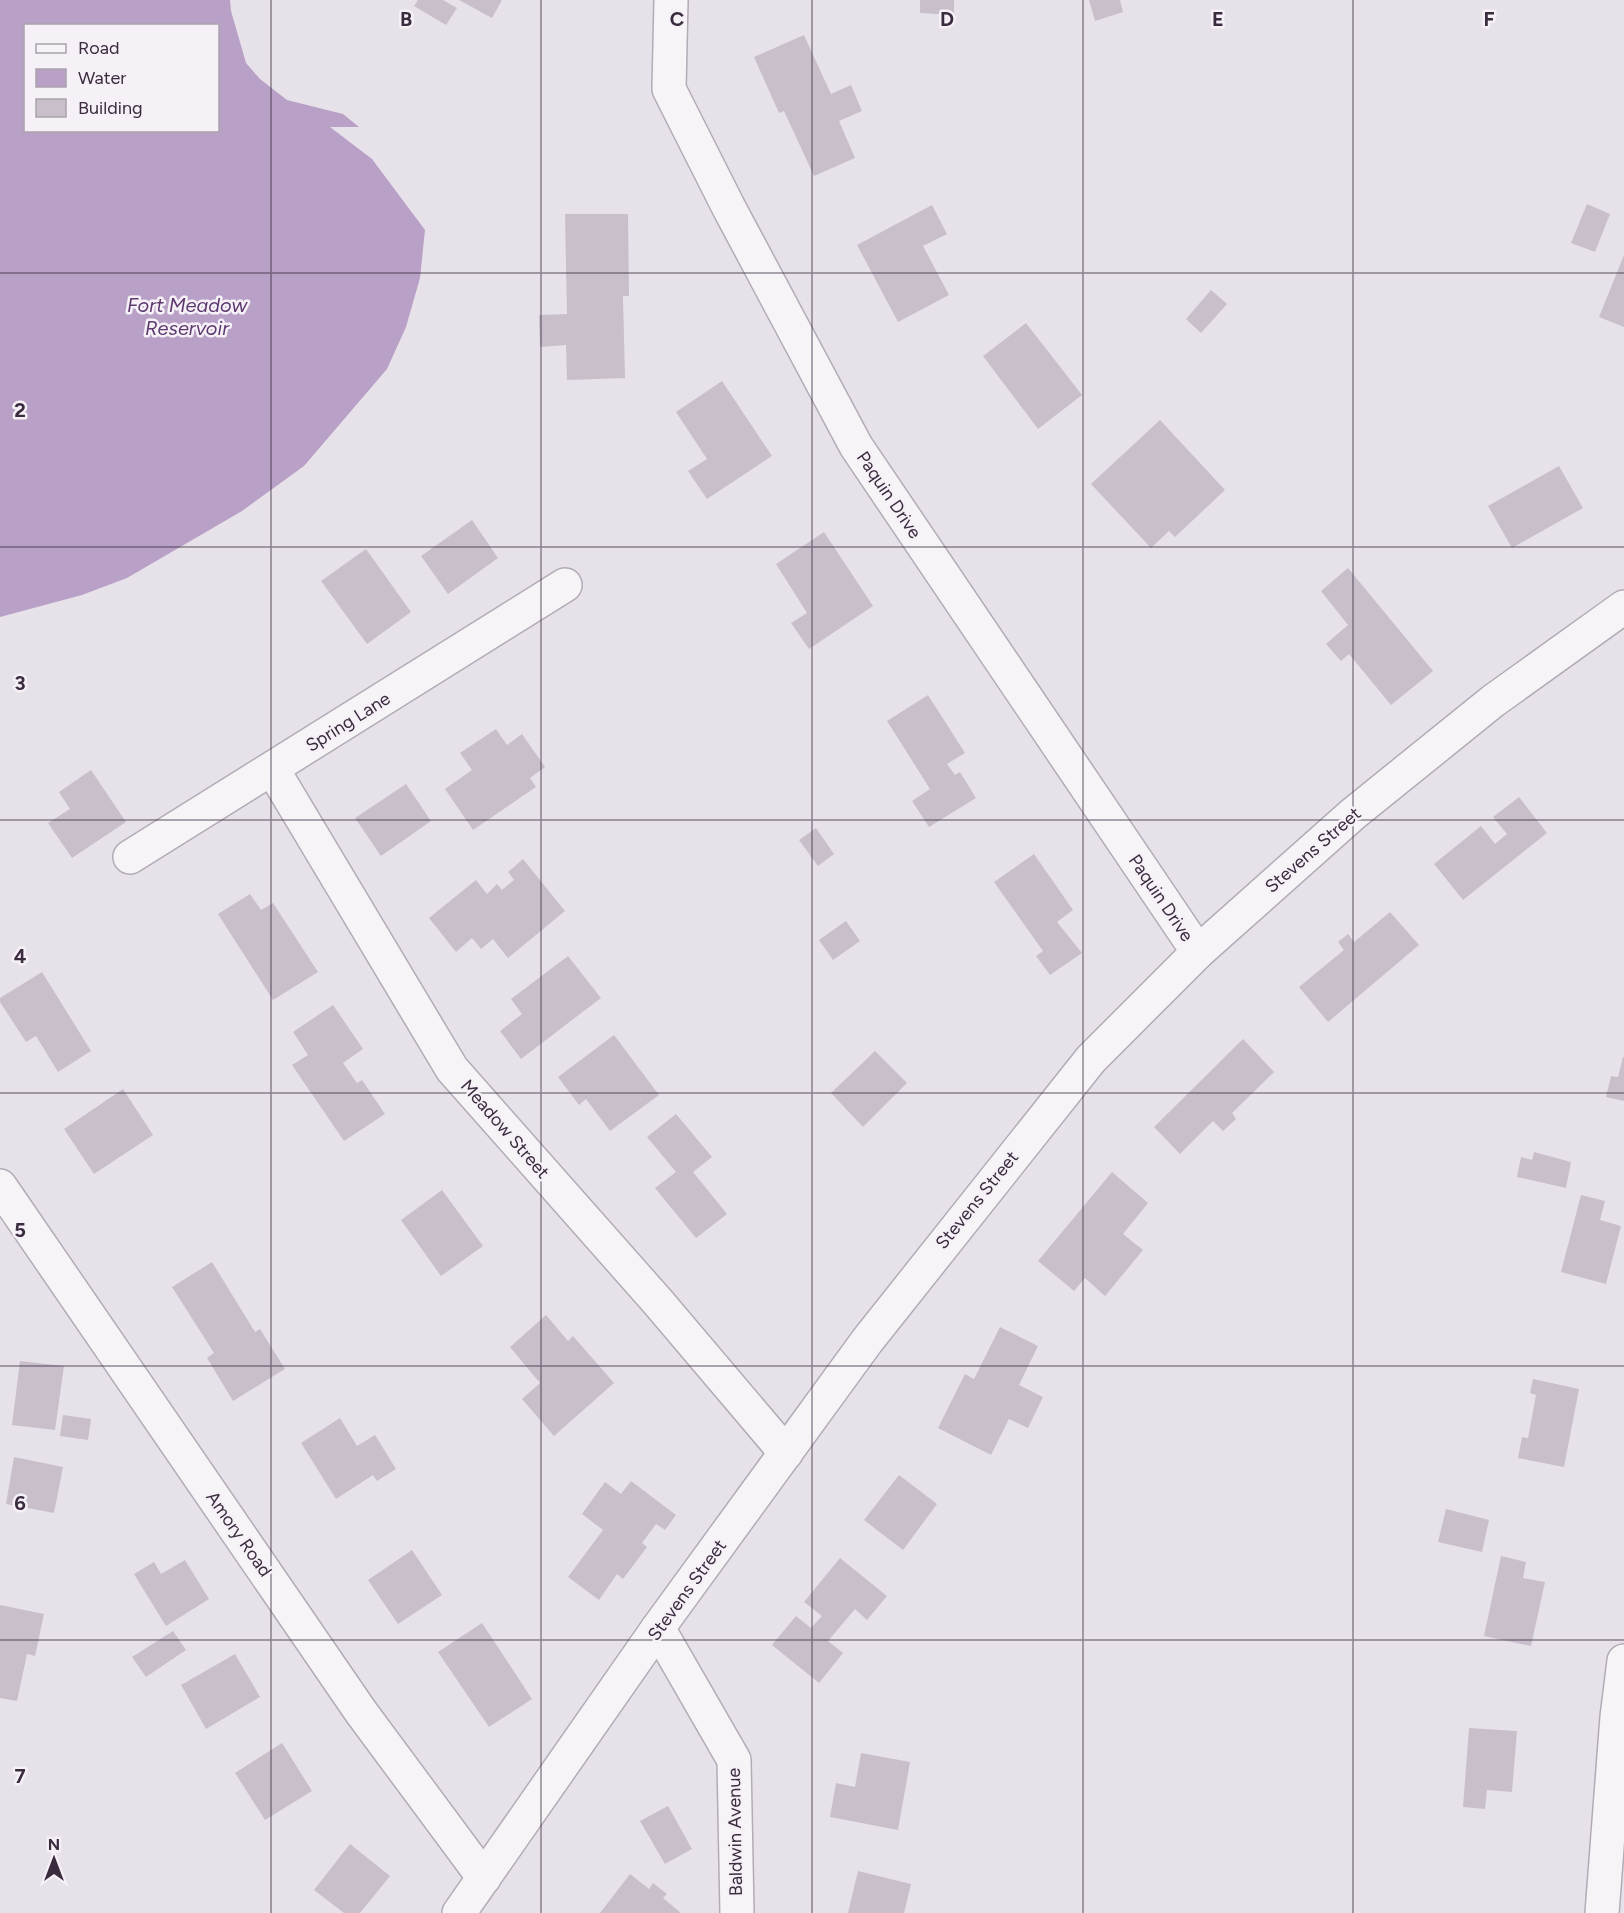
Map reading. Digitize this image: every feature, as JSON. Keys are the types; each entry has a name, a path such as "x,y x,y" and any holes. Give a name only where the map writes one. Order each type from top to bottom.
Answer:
{"street":[{"name":"Paquin Drive","path":"671,0 669,89 729,208 856,446 1198,952"},
{"name":"Spring Lane","path":"130,857 273,770 565,585"},
{"name":"Stevens Street","path":"459,1913 658,1628 786,1453 922,1270 1084,1068 1153,994 1198,952 1422,757 1502,694 1624,607"},
{"name":"Meadow Street","path":"273,770 452,1069 658,1302 786,1453"},
{"name":"Amory Road","path":"4,1205 361,1712 484,1878"},
{"name":"Baldwin Avenue","path":"658,1628 734,1760 737,1913"},
{"path":"1602,1913 1616,1729 1624,1661"}],"water":[{"name":"Fort Meadow Reservoir","path":"0,0 230,0 246,63 260,79 287,100 343,114 359,127 330,127 372,159 425,230 420,278 406,327 387,369 304,466 242,511 127,578 82,595 0,617"}],"building":[{"path":"418,0 443,0 457,8 446,25 414,6"},
{"path":"459,0 502,0 492,18"},
{"path":"920,0 954,0 954,15 920,13"},
{"path":"1089,0 1120,0 1123,12 1095,21"},
{"path":"804,35 831,94 851,85 862,111 839,121 855,158 814,176 784,111 779,113 754,57"},
{"path":"1587,204 1610,214 1595,252 1571,243"},
{"path":"932,205 947,234 923,246 949,295 898,322 857,245"},
{"path":"565,214 628,214 629,296 623,296 625,378 567,380 566,345 540,347 539,315 567,314"},
{"path":"1624,255 1624,327 1599,317"},
{"path":"1211,290 1227,304 1201,333 1186,319"},
{"path":"1026,323 1082,395 1038,429 983,356"},
{"path":"722,381 772,456 707,499 688,471 707,459 676,412"},
{"path":"1160,420 1225,490 1175,537 1169,531 1151,548 1091,484"},
{"path":"1559,466 1583,508 1512,548 1488,506"},
{"path":"472,520 498,558 448,594 421,556"},
{"path":"824,532 873,606 809,649 791,623 807,613 776,564"},
{"path":"366,549 411,612 367,644 321,581"},
{"path":"1348,568 1433,671 1391,705 1349,654 1341,661 1326,644 1348,625 1321,591"},
{"path":"928,695 965,753 947,764 955,775 960,772 976,798 929,827 912,801 930,789 887,721"},
{"path":"496,729 507,745 522,734 545,767 530,778 536,787 473,830 445,789 472,770 460,753"},
{"path":"91,770 126,822 72,858 48,823 70,809 59,792"},
{"path":"406,784 431,821 381,856 355,818"},
{"path":"1519,797 1547,833 1463,900 1434,864 1481,826 1495,844 1507,834 1493,817"},
{"path":"816,828 834,854 818,866 799,840"},
{"path":"1034,854 1073,910 1057,922 1082,953 1050,975 1036,956 1043,951 994,882"},
{"path":"523,859 565,911 508,958 493,939 481,949 472,938 456,952 429,918 476,880 487,894 497,884 502,890 514,880 508,872"},
{"path":"250,894 261,910 273,903 318,972 273,1000 218,914"},
{"path":"1390,912 1419,945 1328,1022 1299,987 1344,950 1338,942 1348,934 1354,942"},
{"path":"846,921 860,941 833,960 819,940"},
{"path":"568,956 601,998 521,1059 500,1031 522,1014 511,999"},
{"path":"42,972 91,1051 58,1072 36,1036 26,1042 0,1002 0,998"},
{"path":"333,1005 363,1049 343,1063 357,1083 362,1080 385,1114 344,1141 292,1065 308,1055 293,1032"},
{"path":"614,1035 659,1095 610,1131 586,1099 579,1105 558,1077"},
{"path":"1243,1039 1274,1072 1232,1113 1236,1119 1223,1131 1213,1121 1180,1154 1154,1127"},
{"path":"875,1051 907,1083 863,1127 831,1093"},
{"path":"1623,1057 1624,1101 1606,1097 1611,1076 1618,1077"},
{"path":"123,1089 153,1135 94,1174 64,1129"},
{"path":"676,1114 712,1157 693,1172 727,1214 696,1238 655,1188 676,1172 647,1137"},
{"path":"1534,1152 1571,1162 1566,1188 1517,1177 1521,1157 1532,1160"},
{"path":"1112,1172 1148,1203 1123,1234 1143,1250 1105,1296 1085,1278 1074,1291 1038,1261"},
{"path":"442,1190 483,1246 441,1276 401,1220"},
{"path":"1581,1195 1605,1201 1600,1220 1621,1226 1606,1284 1561,1272"},
{"path":"212,1262 255,1332 260,1329 285,1369 233,1401 207,1358 214,1353 172,1287"},
{"path":"546,1315 568,1341 573,1336 614,1383 554,1436 522,1399 540,1383 510,1347"},
{"path":"1000,1327 1038,1346 1019,1385 1043,1397 1028,1428 1009,1419 991,1455 938,1428 965,1374 974,1379"},
{"path":"20,1361 64,1366 55,1430 12,1425"},
{"path":"1533,1379 1579,1389 1564,1467 1518,1458 1522,1437 1528,1438 1536,1395 1530,1393"},
{"path":"63,1415 91,1419 88,1440 60,1436"},
{"path":"340,1418 357,1446 375,1435 396,1469 377,1481 373,1475 336,1499 301,1443"},
{"path":"14,1457 63,1467 54,1513 6,1504"},
{"path":"899,1475 937,1504 903,1550 864,1520"},
{"path":"631,1481 676,1515 665,1530 656,1524 642,1543 647,1547 623,1579 617,1574 599,1600 568,1577 603,1530 582,1514 605,1482 621,1494"},
{"path":"1446,1509 1489,1520 1482,1552 1438,1542"},
{"path":"412,1550 442,1595 398,1624 368,1580"},
{"path":"1501,1556 1526,1562 1523,1578 1545,1582 1531,1646 1484,1636"},
{"path":"840,1558 887,1596 867,1620 855,1609 828,1641 843,1653 819,1683 772,1645 796,1616 811,1628 822,1616 804,1602"},
{"path":"185,1560 209,1599 166,1626 134,1574 154,1562 161,1574"},
{"path":"0,1605 44,1614 35,1656 27,1654 17,1701 0,1698"},
{"path":"482,1623 532,1699 489,1727 438,1652"},
{"path":"173,1631 186,1650 146,1677 132,1657"},
{"path":"235,1654 260,1697 206,1729 181,1685"},
{"path":"1469,1728 1517,1731 1512,1792 1487,1790 1485,1809 1463,1807"},
{"path":"282,1743 312,1791 265,1820 235,1773"},
{"path":"861,1753 910,1762 898,1830 830,1817 836,1783 855,1787"},
{"path":"668,1806 692,1849 665,1864 640,1821"},
{"path":"350,1844 390,1876 360,1913 344,1913 314,1890"},
{"path":"858,1871 911,1884 904,1913 848,1913"},
{"path":"630,1874 649,1889 653,1883 667,1894 663,1898 681,1913 600,1913"}]}
